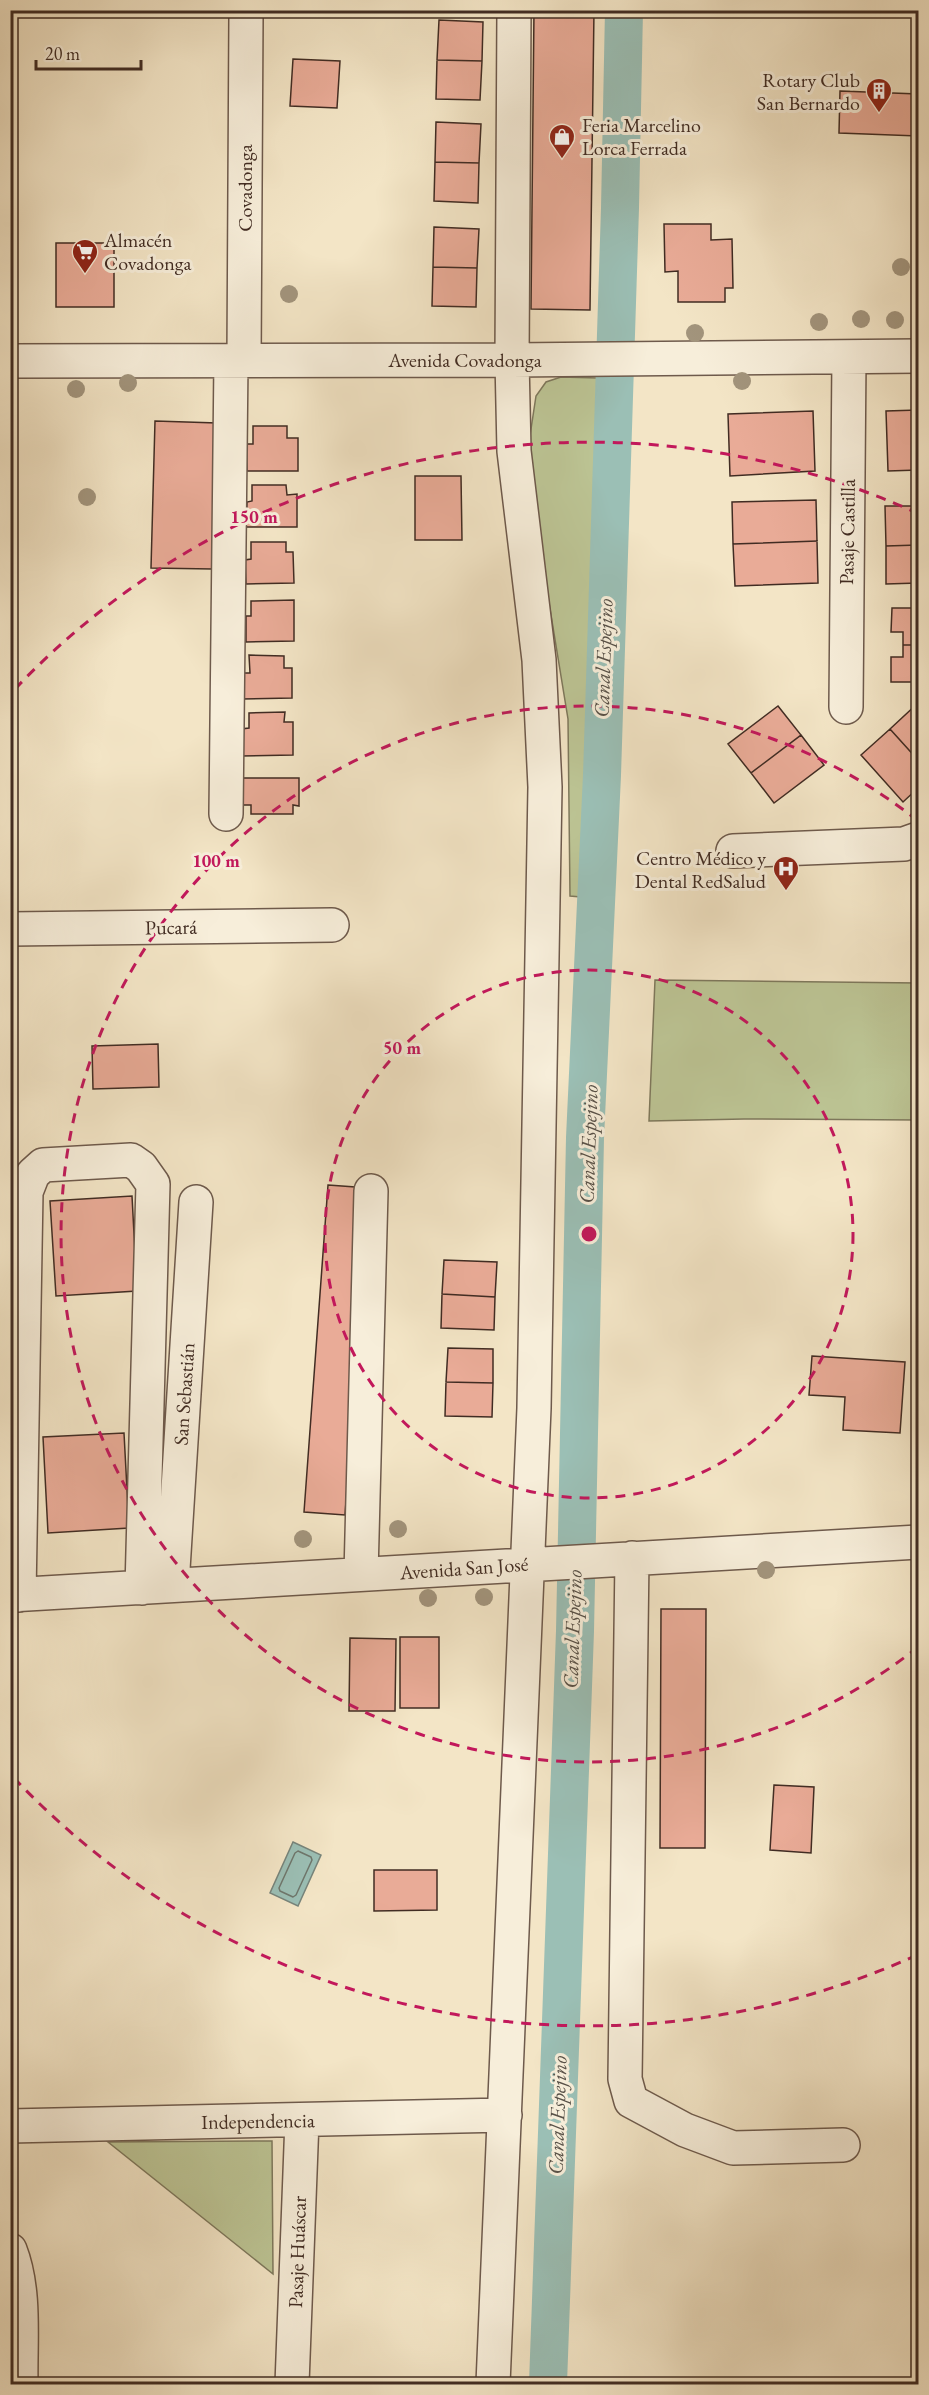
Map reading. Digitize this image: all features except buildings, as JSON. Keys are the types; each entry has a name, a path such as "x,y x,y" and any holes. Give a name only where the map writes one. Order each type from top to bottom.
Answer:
{"street":[{"path":"493,2385 505,2115 538,1563 534,1408 545,787 535,615 516,482 512,360 514,10"},
{"name":"Covadonga","path":"226,814 246,15"},
{"name":"Avenida Covadonga","path":"10,361 918,356"},
{"name":"Pasaje Castilla","path":"846,707 849,357"},
{"path":"732,851 904,844 918,838"},
{"name":"Pucará","path":"10,929 332,925"},
{"path":"15,1595 26,1192 33,1174 43,1165 131,1160 141,1167 153,1184 157,1586"},
{"path":"361,1574 371,1191"},
{"name":"San Sebastián","path":"157,1586 196,1203"},
{"name":"Avenida San José","path":"15,1595 918,1542"},
{"path":"627,1559 625,2079 631,2101 685,2130 733,2148 843,2145"},
{"name":"Independencia","path":"10,2126 505,2115"},
{"name":"Pasaje Huáscar","path":"292,2385 302,2120"},
{"path":"10,2250 18,2277 20,2296 21,2385"}],"green space":[{"path":"561,377 598,378 592,898 570,896 568,719 526,462 536,396 546,382"},
{"path":"655,980 918,983 918,1120 649,1121"},
{"path":"272,2141 273,2274 108,2142"}],"water":[{"path":"293,1842 321,1855 298,1906 270,1893"}],"waterway":[{"name":"Canal Espejino","path":"548,2384 575,1631 585,1138 602,775 624,10"}],"place":[{"name":"Rotary Club San Bernardo","path":"879,114"},
{"name":"Feria Marcelino Lorca Ferrada","path":"562,160"},
{"name":"Almacén Covadonga","path":"85,275"},
{"name":"Centro Médico y Dental RedSalud","path":"786,892"}]}
